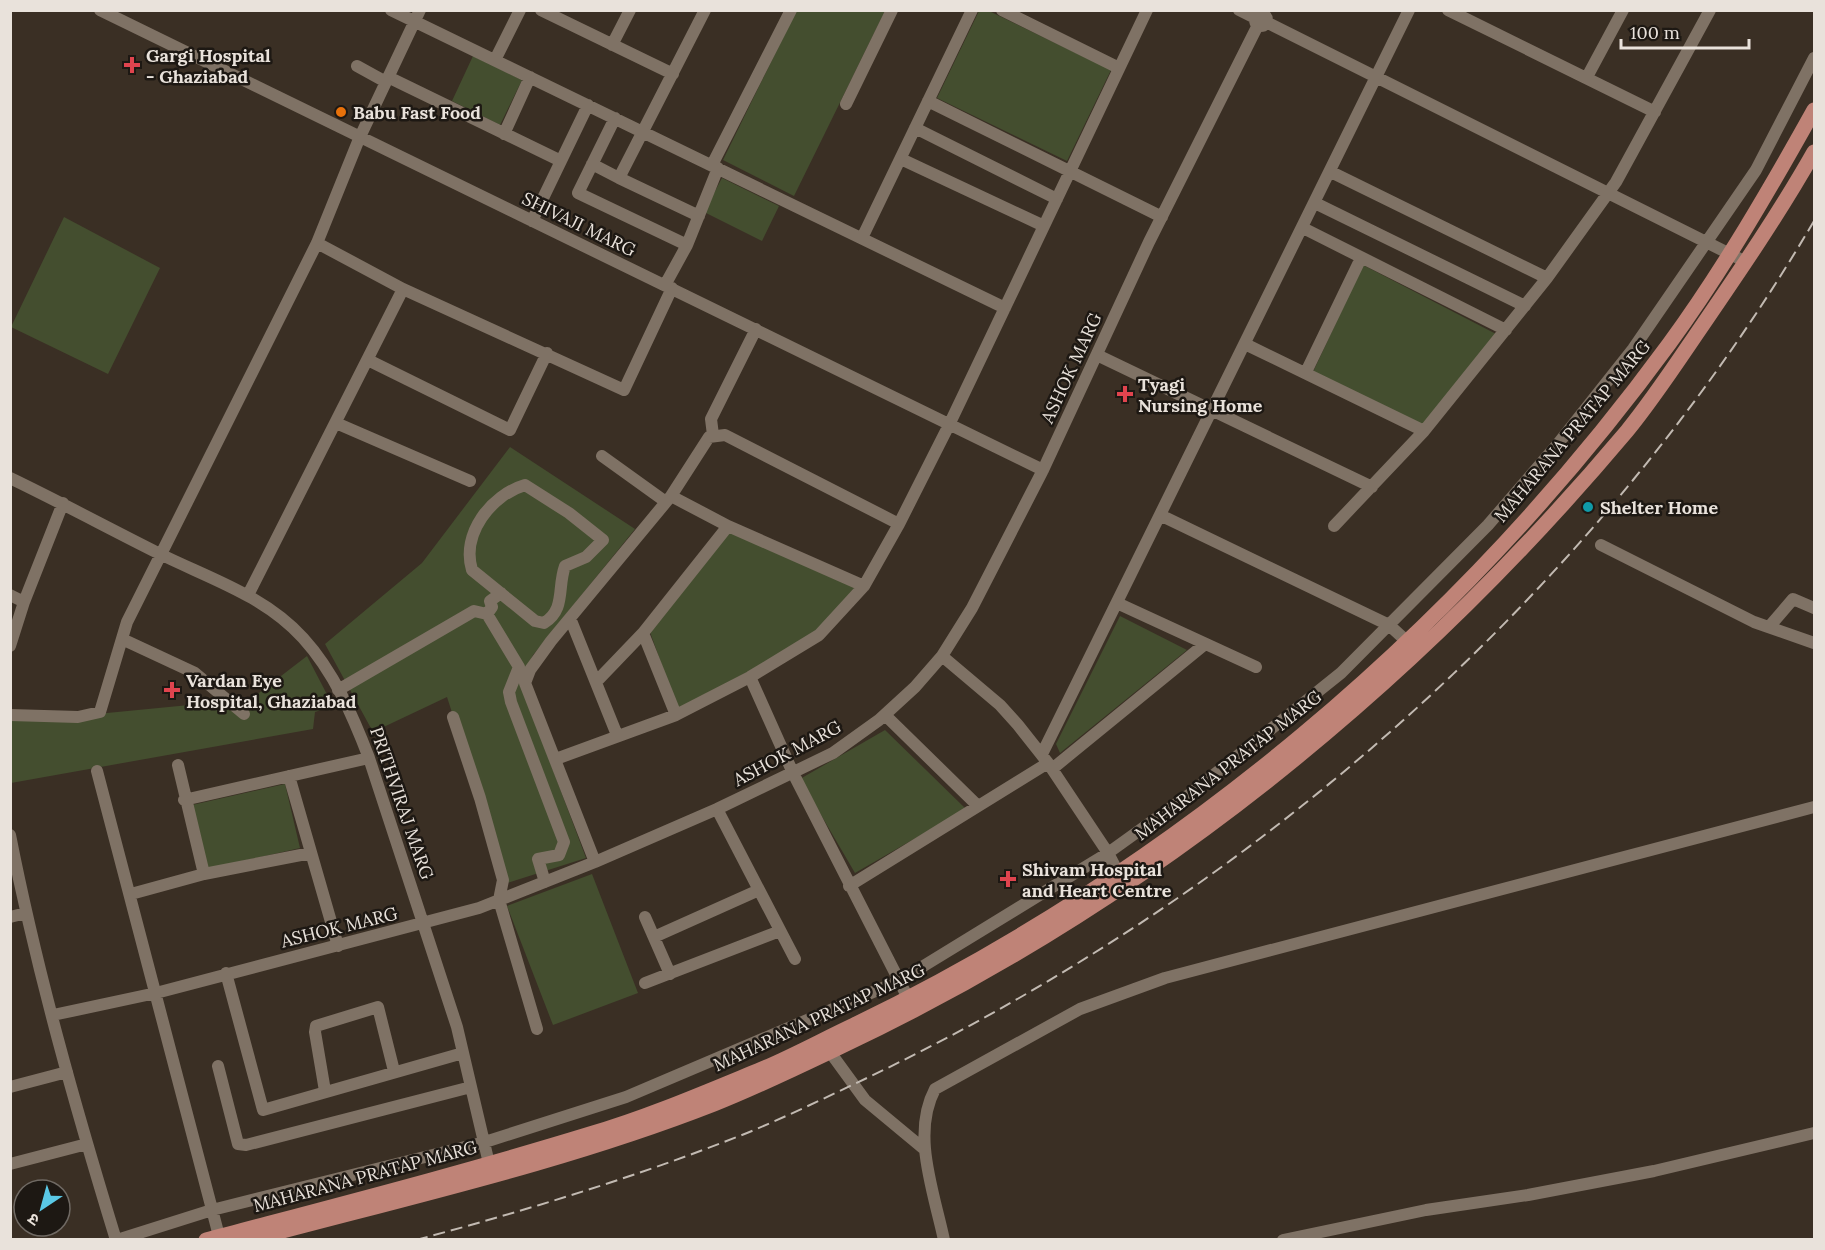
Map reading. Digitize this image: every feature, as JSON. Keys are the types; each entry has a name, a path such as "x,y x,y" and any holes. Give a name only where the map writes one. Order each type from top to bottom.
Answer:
{"main road":[{"name":"MAHARANA PRATAP MARG","path":"1413,646 1557,485 1671,340 1729,252 1815,110"},
{"name":"MAHARANA PRATAP MARG","path":"212,1238 490,1169 596,1148 729,1098 830,1052 976,979 1122,880 1413,646 1559,507 1630,427 1746,262 1815,152"},
{"name":"MAHARANA PRATAP MARG","path":"249,1239 490,1169 594,1133 767,1067 908,998 1122,880"}],"street":[{"name":"SHIVAJI MARG","path":"100,10 1043,470"},
{"path":"391,10 417,16 495,60 1005,308"},
{"path":"495,60 520,10"},
{"path":"542,10 673,74"},
{"path":"612,45 630,10"},
{"path":"619,178 705,10"},
{"path":"317,243 403,289 624,390 699,216 715,166 790,10"},
{"path":"846,104 892,10"},
{"path":"862,238 972,10"},
{"path":"1002,10 1119,68"},
{"path":"556,759 676,715 750,677 819,635 864,586 899,524 949,425 1147,10"},
{"path":"1239,10 1262,18 1746,262"},
{"path":"1047,762 1048,742 1409,10"},
{"path":"1448,10 1655,112"},
{"path":"1587,77 1623,10"},
{"path":"1334,526 1424,431 1547,278 1609,192 1710,10"},
{"path":"10,715 78,717 100,712 127,622 159,554 317,243 359,138 417,16"},
{"name":"ASHOK MARG","path":"53,1015 156,993 226,973 424,924 499,900 595,862 793,773 834,753 885,715 942,656 972,608 1043,470 1162,217 1262,18"},
{"path":"10,835 26,913 87,1144 117,1239 212,1210 485,1142 626,1096 899,981 1108,853 1190,794 1341,673 1389,625 1488,525 1557,445 1633,349 1756,170 1815,58"},
{"path":"357,66 561,161"},
{"path":"504,134 531,77"},
{"path":"928,100 1162,217"},
{"path":"532,221 588,105"},
{"path":"615,118 578,192 687,245"},
{"path":"915,128 1057,199"},
{"path":"901,159 1044,226"},
{"path":"592,165 699,216"},
{"path":"1330,172 1547,278"},
{"path":"1315,203 1525,306"},
{"path":"1303,228 1506,330"},
{"path":"1306,372 1361,258"},
{"path":"248,596 403,289"},
{"path":"713,435 711,419 756,329"},
{"path":"1245,344 1424,431"},
{"path":"368,360 510,430 547,353"},
{"path":"1097,355 1372,487"},
{"path":"336,423 470,481"},
{"path":"595,862 525,683 530,670 570,618 669,499 707,440 713,435 725,435 899,524"},
{"path":"602,456 669,499 864,586"},
{"name":"PRITHVIRAJ MARG","path":"10,478 63,503 159,554 248,596 302,637 338,690 355,721 369,758 424,924 463,1053 490,1169"},
{"path":"525,486 569,513 603,540 586,557 565,566 561,602 553,617 544,623 535,621 501,593 472,570 468,558 469,542 482,517 512,489 525,486"},
{"path":"10,646 24,602 63,503"},
{"path":"1160,515 1389,625 1413,646"},
{"path":"596,682 643,633 728,526"},
{"path":"1601,545 1754,622 1815,643"},
{"path":"487,614 492,607 490,601 501,593"},
{"path":"10,595 24,602"},
{"path":"1769,627 1793,599 1815,608"},
{"path":"1117,603 1256,667"},
{"path":"338,690 474,611 487,614 519,667 509,692 511,702 564,842 559,855 550,859 538,859 545,882"},
{"path":"570,618 617,735"},
{"path":"643,633 676,715"},
{"path":"122,639 195,673 244,714"},
{"path":"849,886 1047,762 1064,759 1205,644"},
{"path":"942,656 1000,705 1047,762 1108,853 1122,880"},
{"path":"750,677 793,773 908,998"},
{"path":"885,715 978,806"},
{"path":"453,717 480,798 503,880 499,900 537,1029"},
{"path":"1048,742 1064,759"},
{"path":"184,800 369,758"},
{"path":"178,765 184,800 204,874"},
{"path":"97,771 212,1210 212,1238"},
{"path":"289,776 338,946"},
{"path":"944,1239 924,1149 926,1106 935,1089 1080,1009 1165,978 1815,807"},
{"path":"717,809 795,959"},
{"path":"131,894 204,874 311,853"},
{"path":"654,937 759,890"},
{"path":"10,917 26,913"},
{"path":"645,917 670,974"},
{"path":"645,983 780,931"},
{"path":"226,973 263,1110 463,1053"},
{"path":"325,1091 315,1032 316,1026 378,1007 394,1071"},
{"path":"830,1052 865,1100 924,1149"},
{"path":"218,1066 238,1144 246,1145 471,1087"},
{"path":"10,1087 68,1072"},
{"path":"1282,1239 1426,1210 1528,1195 1642,1173 1815,1133"},
{"path":"10,1164 87,1144"}],"green space":[{"path":"796,11 885,11 794,196 723,160"},
{"path":"979,11 989,11 1111,70 1067,161 937,98"},
{"path":"473,56 522,80 500,125 452,101"},
{"path":"722,178 779,206 762,241 704,212"},
{"path":"64,217 160,268 108,374 11,327"},
{"path":"1363,265 1498,335 1421,426 1313,372"},
{"path":"510,447 635,529 533,655 524,673 523,690 586,858 507,883 447,697 373,732 325,644 422,563"},
{"path":"730,530 857,587 817,634 678,710 650,632"},
{"path":"1120,616 1187,650 1060,753 1056,744"},
{"path":"307,656 333,706 315,712 313,729 11,783 10,718 107,713 251,699"},
{"path":"885,730 966,809 855,873 800,779"},
{"path":"285,784 300,848 207,869 192,805"},
{"path":"592,874 638,993 553,1025 507,906"}],"railway":[{"path":"416,1240 500,1217 665,1164 762,1126 869,1077 1012,1002 1150,917 1281,823 1405,719 1521,606 1629,486 1726,357 1814,221"}],"place":[{"name":"Gargi Hospital - Ghaziabad","path":"132,65"},
{"name":"Babu Fast Food","path":"341,112"},
{"name":"Tyagi Nursing Home","path":"1125,394"},
{"name":"Shelter Home","path":"1588,507"},
{"name":"Vardan Eye Hospital, Ghaziabad","path":"172,690"},
{"name":"Shivam Hospital and Heart Centre","path":"1008,879"}]}
